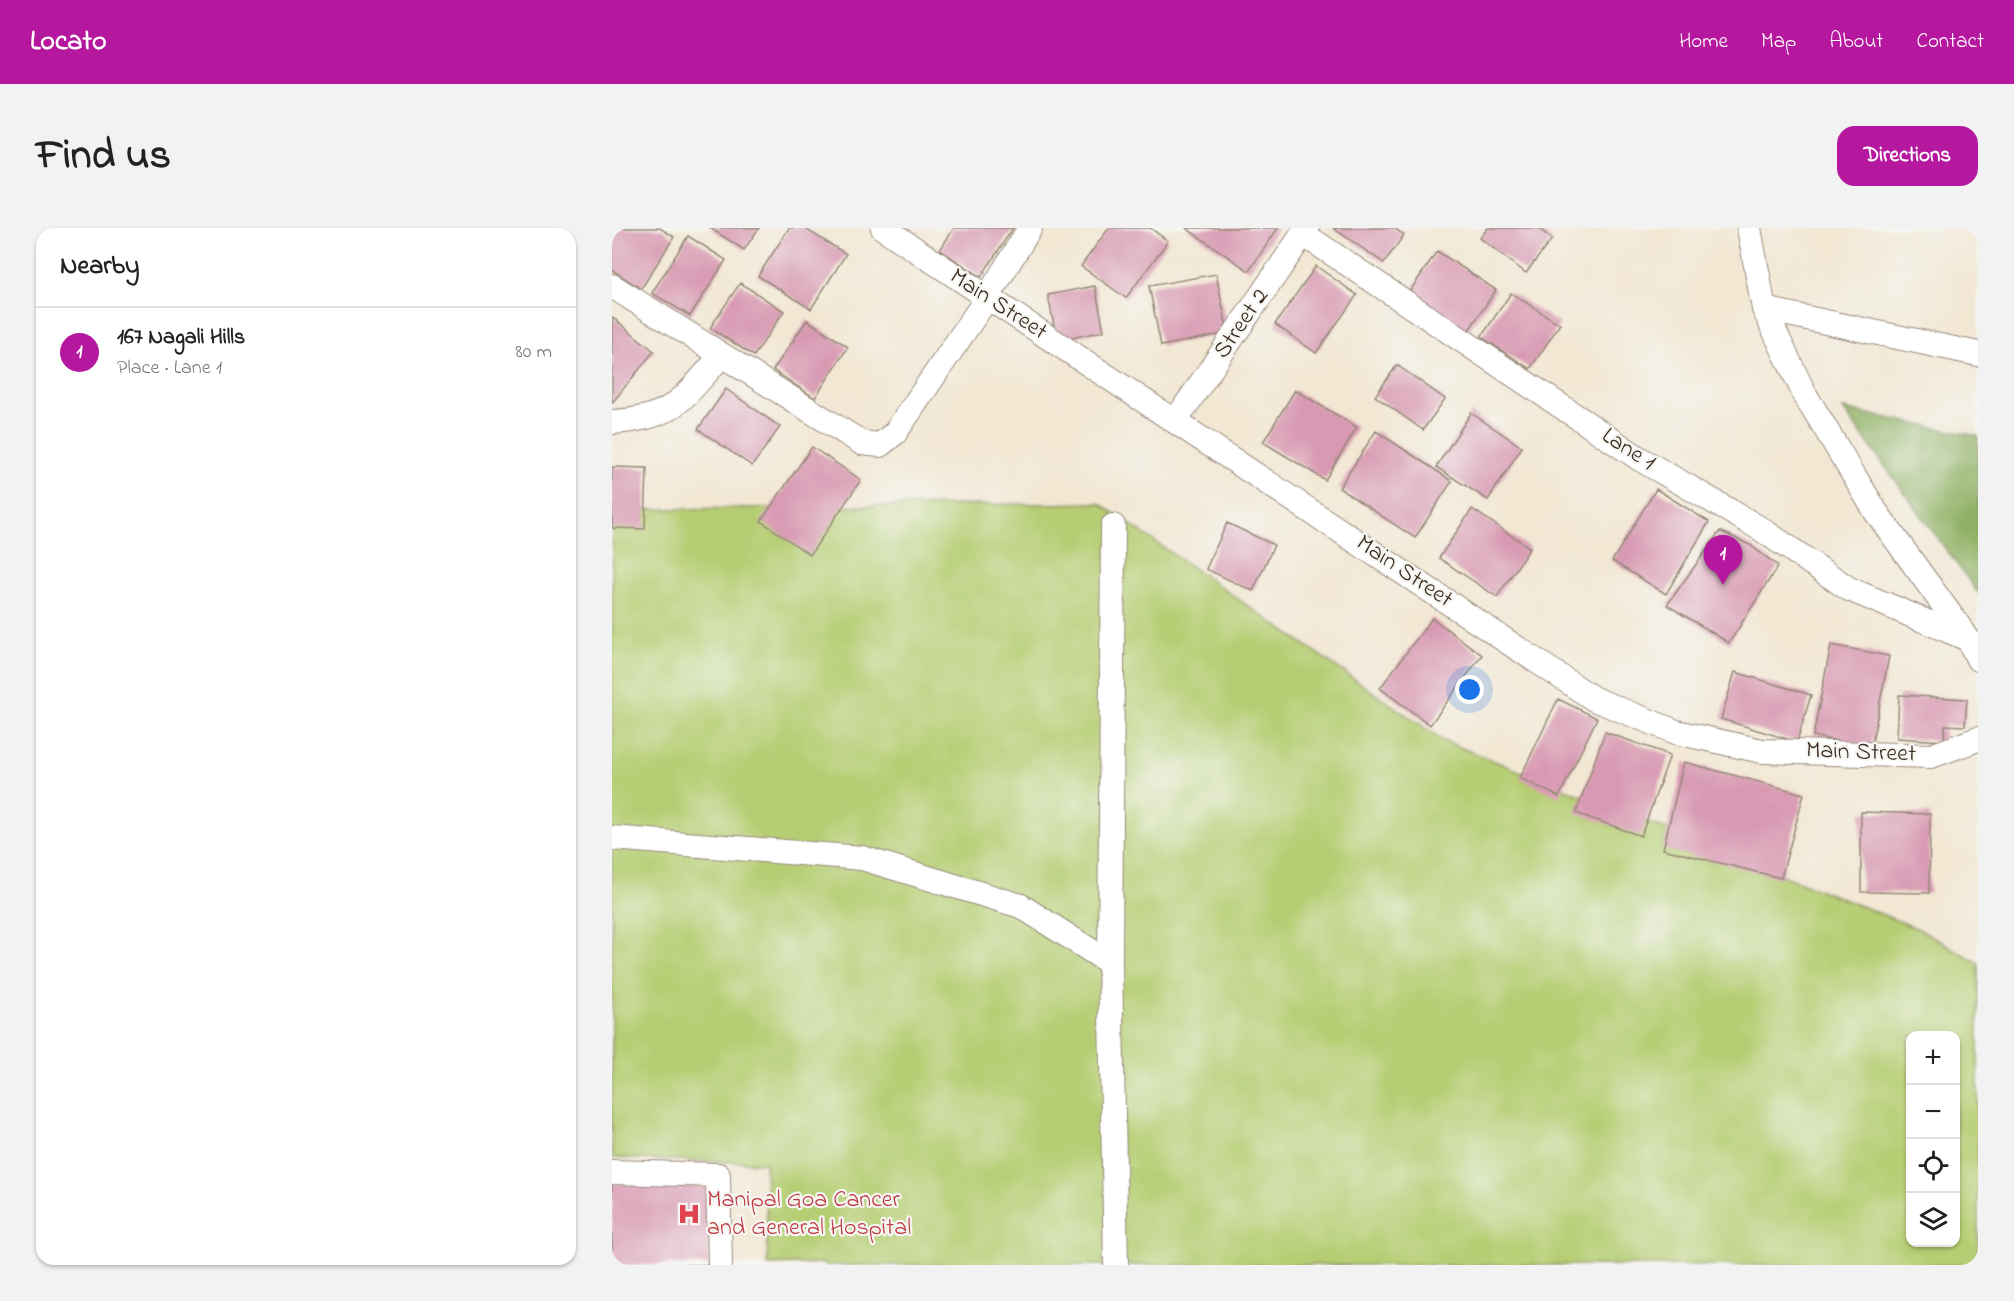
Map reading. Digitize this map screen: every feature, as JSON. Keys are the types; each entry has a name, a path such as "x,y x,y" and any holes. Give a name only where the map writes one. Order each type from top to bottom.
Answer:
{"street":[{"name":"Main Street","path":"883,228 1176,420 1584,693 1605,704 1676,732 1762,751 1931,756 1978,739"},
{"path":"612,286 862,443 880,445 895,433 987,298 1030,228"},
{"path":"1749,228 1764,309 1804,393 1876,513 1973,649"},
{"name":"Street 2","path":"1176,420 1305,231"},
{"name":"Lane 1","path":"1305,231 1640,459 1761,529 1849,588 1973,649"},
{"path":"1764,309 1978,354"},
{"path":"612,422 656,417 680,401 722,355"},
{"path":"1113,526 1110,963 1116,1265"},
{"path":"612,838 862,858 1021,906 1110,963"},
{"path":"612,1172 718,1175 720,1265"}],"green space":[{"path":"1843,409 1978,436 1978,593"},
{"path":"1099,503 1444,741 1921,930 1978,963 1978,1265 824,1265 824,1263 768,1265 765,1163 612,1158 612,510"}],"building":[{"path":"618,228 660,228 674,237 641,289 612,270 612,237"},
{"path":"710,228 759,228 744,250"},
{"path":"789,228 804,228 846,254 811,309 758,276"},
{"path":"954,228 1013,228 981,277 940,250"},
{"path":"1109,228 1150,228 1168,241 1126,298 1081,266"},
{"path":"1186,228 1278,228 1249,271"},
{"path":"1333,228 1394,228 1404,235 1384,263"},
{"path":"1488,228 1538,228 1552,239 1526,273 1480,238"},
{"path":"688,236 726,260 690,316 652,293"},
{"path":"1437,251 1496,290 1467,333 1408,294"},
{"path":"1316,266 1357,295 1316,353 1275,324"},
{"path":"1216,274 1228,333 1161,346 1149,286"},
{"path":"740,283 784,311 754,356 710,328"},
{"path":"1095,286 1104,331 1057,341 1048,295"},
{"path":"1511,293 1560,324 1530,369 1481,337"},
{"path":"612,317 654,351 612,403"},
{"path":"807,320 848,347 815,398 773,370"},
{"path":"1397,365 1445,399 1423,430 1375,396"},
{"path":"726,389 780,427 752,466 698,429"},
{"path":"1295,390 1357,427 1325,480 1263,442"},
{"path":"1471,413 1522,447 1488,500 1436,467"},
{"path":"1376,431 1452,481 1415,538 1339,488"},
{"path":"812,447 861,480 810,555 761,521"},
{"path":"612,467 647,468 645,529 612,528"},
{"path":"1656,489 1709,522 1666,594 1612,561"},
{"path":"1472,509 1530,548 1497,597 1439,558"},
{"path":"1227,523 1274,545 1253,591 1206,569"},
{"path":"1720,531 1750,545 1778,566 1729,643 1667,605"},
{"path":"1432,618 1482,655 1430,725 1380,688"},
{"path":"1831,645 1889,656 1871,748 1813,736"},
{"path":"1735,672 1811,695 1797,742 1721,719"},
{"path":"1899,695 1967,699 1965,726 1945,725 1944,741 1897,738"},
{"path":"1558,699 1597,718 1559,797 1520,778"},
{"path":"1605,732 1670,755 1641,836 1576,813"},
{"path":"1684,762 1804,794 1781,878 1663,849"},
{"path":"1861,812 1930,814 1929,893 1861,892"},
{"path":"612,1183 707,1186 709,1265 612,1265"}],"place":[{"name":"167 Nagali Hills","path":"1723,585"},
{"name":"Manipal Goa Cancer and General Hospital","path":"689,1214"}]}
